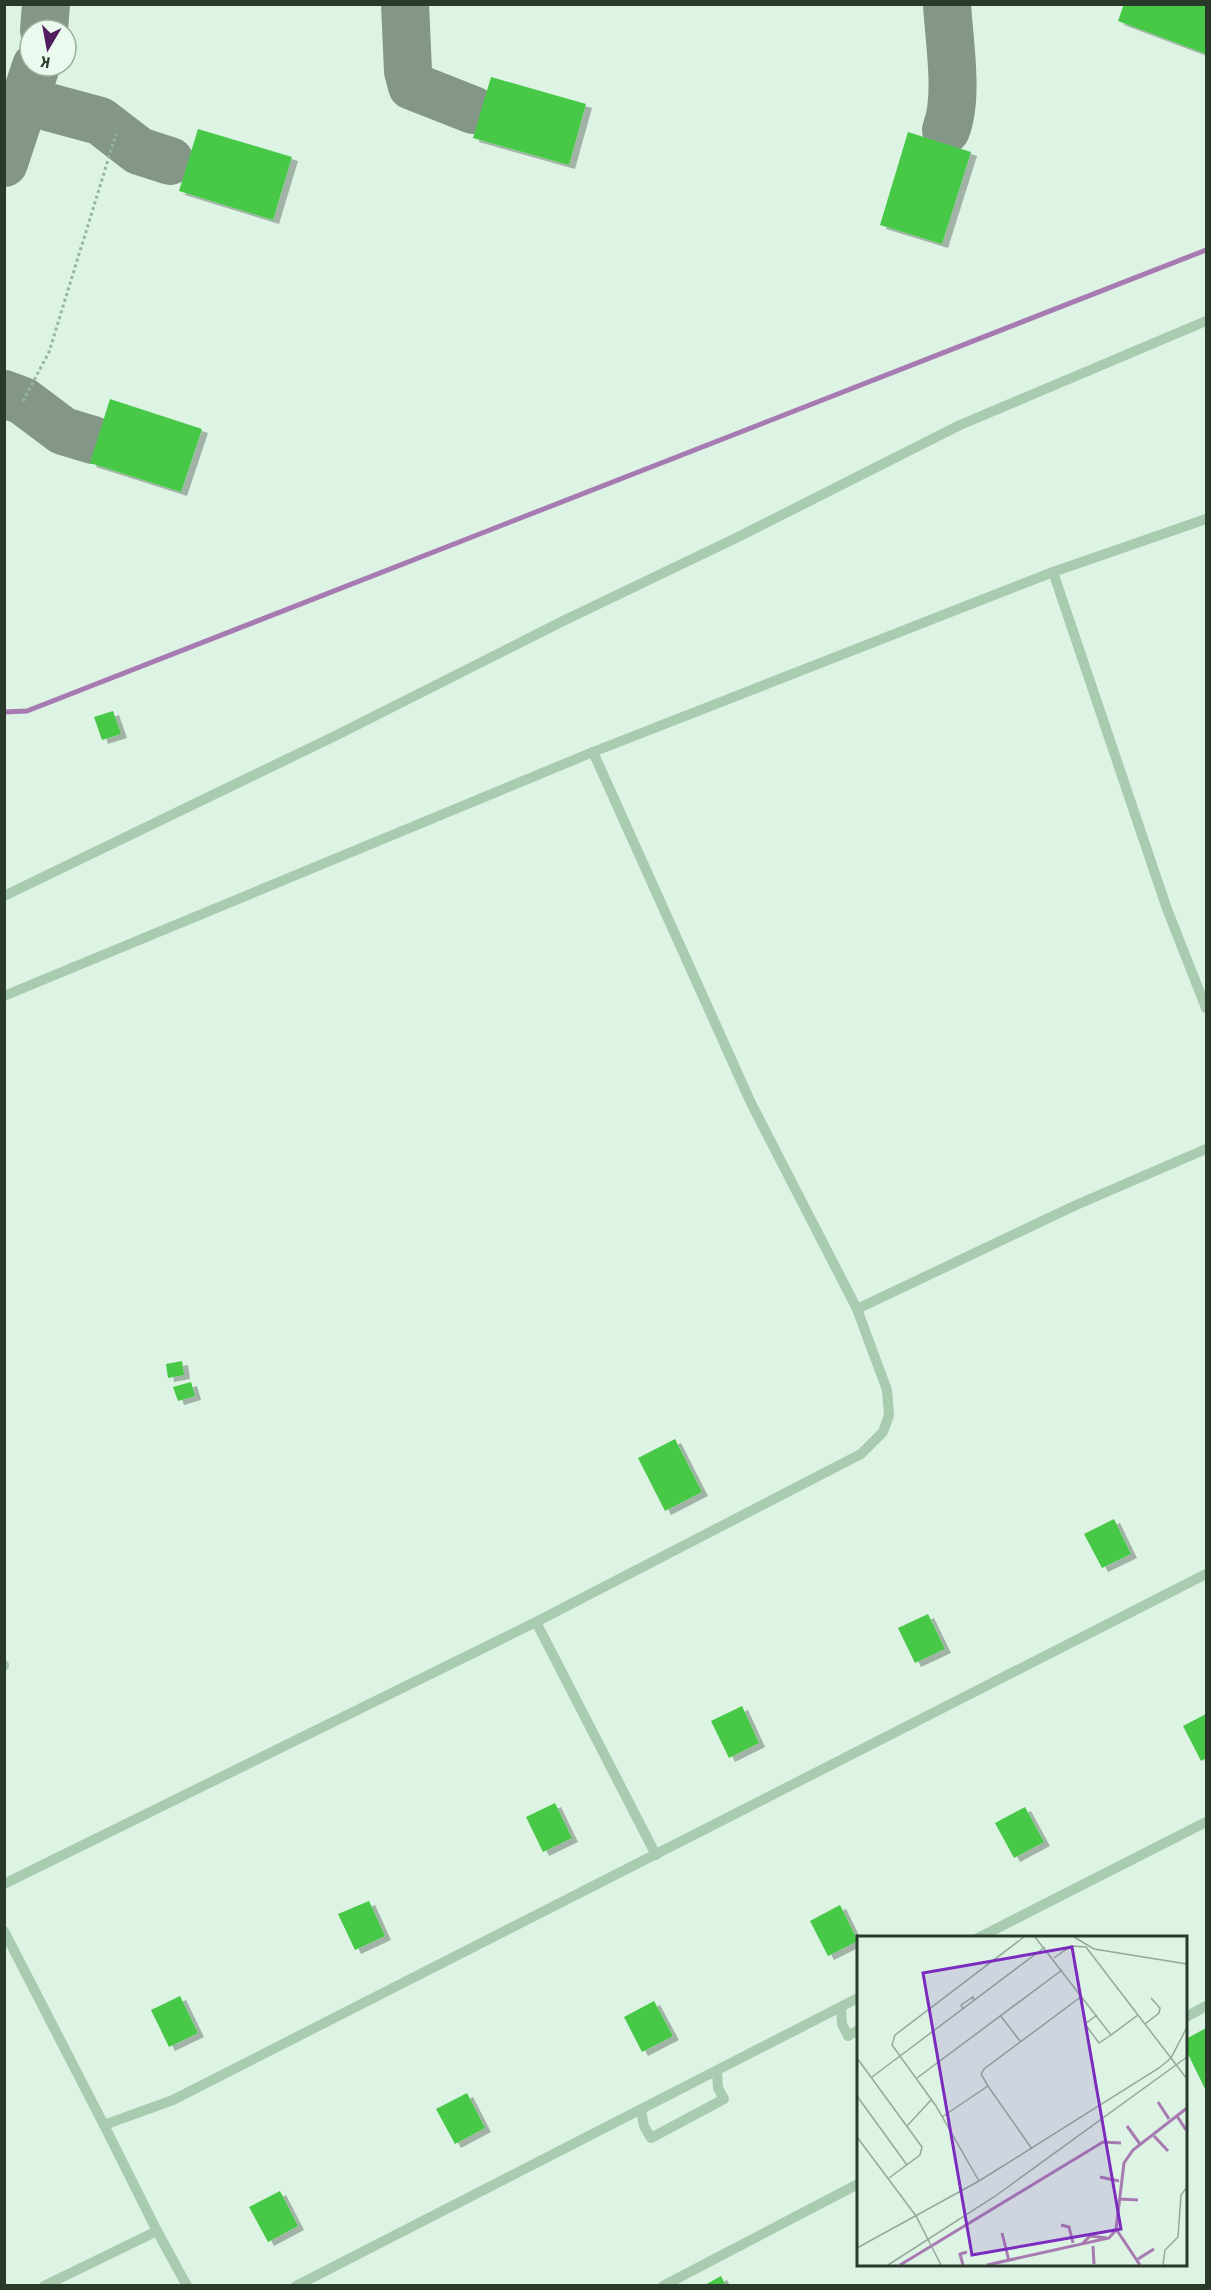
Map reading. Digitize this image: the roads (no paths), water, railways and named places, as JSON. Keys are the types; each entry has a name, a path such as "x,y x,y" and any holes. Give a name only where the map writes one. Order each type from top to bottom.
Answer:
{"lane":[{"path":"4,896 736,538 960,425 1206,321"},
{"path":"4,996 593,752 1053,572 1206,519"},
{"path":"1053,572 1167,909 1206,1008"},
{"path":"4,1884 536,1622 861,1454 883,1432 889,1415 887,1390 856,1309 751,1103 593,752"},
{"path":"856,1309 1074,1206 1206,1149"},
{"path":"104,2125 173,2100 1206,1574"},
{"path":"536,1622 656,1855"},
{"path":"982,1936 1206,1822"},
{"path":"4,1931 186,2286"},
{"path":"296,2286 857,1999"},
{"path":"1187,2016 1206,2006"},
{"path":"841,2007 843,2024 848,2036 857,2031"},
{"path":"640,2110 644,2126 651,2138 724,2099 718,2088 717,2072"},
{"path":"663,2286 857,2185"},
{"path":"44,2286 157,2232"}],"waterway":[{"path":"4,712 27,711 1206,250"}]}
